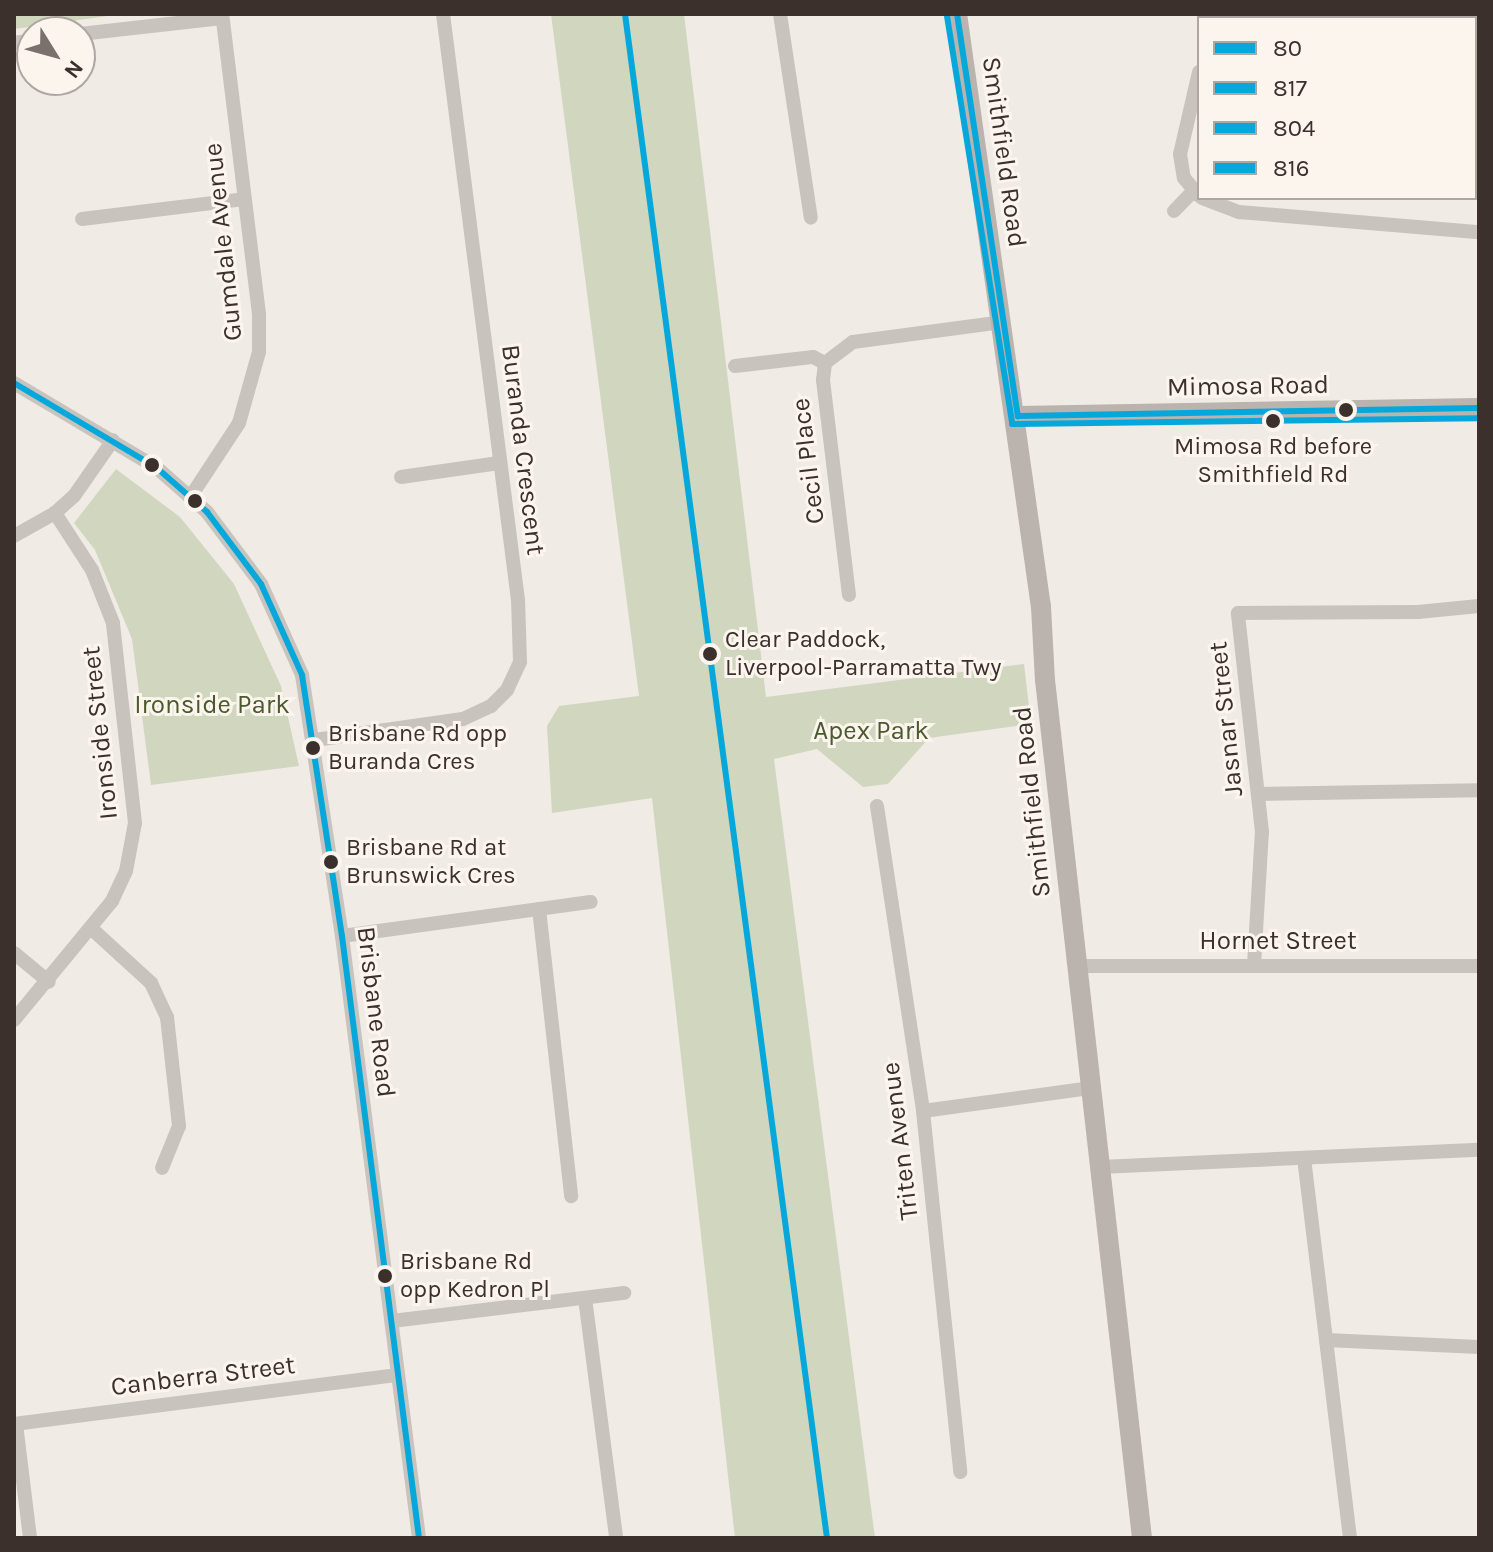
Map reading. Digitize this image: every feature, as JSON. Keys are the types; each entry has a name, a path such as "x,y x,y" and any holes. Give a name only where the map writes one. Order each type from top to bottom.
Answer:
{"main road":[{"name":"Smithfield Road","path":"957,14 1018,416 1142,1538"},
{"name":"Mimosa Road","path":"1018,416 1479,408"}],"street":[{"name":"Buranda Crescent","path":"315,740 463,719 491,706 507,690 520,662 518,600 443,14"},
{"path":"780,14 811,218"},
{"path":"96,32 222,16"},
{"name":"Gumdale Avenue","path":"191,496 239,423 259,352 259,314 222,16"},
{"path":"1197,79 1181,132 1184,178 1197,194"},
{"path":"1174,211 1197,196"},
{"path":"82,219 244,199"},
{"path":"1210,200 1239,212 1479,232"},
{"name":"Cecil Place","path":"849,595 823,380 825,363 853,342 1002,322"},
{"path":"735,366 813,357 825,363"},
{"name":"Brisbane Road","path":"14,383 113,440 191,496 239,550 274,608 302,675 315,740 342,936 419,1538"},
{"path":"14,536 55,513 88,479 113,440"},
{"path":"401,477 499,463"},
{"name":"Ironside Street","path":"14,1020 93,930 126,871 134,801 113,623 92,570 55,513"},
{"name":"Jasnar Street","path":"1254,965 1262,832 1238,613 1418,612 1479,606"},
{"path":"1258,794 1479,790"},
{"name":"Triten Avenue","path":"877,806 923,1111 960,1472"},
{"path":"342,936 591,902"},
{"path":"539,909 571,1196"},
{"path":"93,930 151,983 167,1017 179,1126 162,1168"},
{"path":"14,953 49,982"},
{"name":"Hornet Street","path":"1077,966 1479,966"},
{"path":"923,1111 1091,1088"},
{"path":"1100,1167 1479,1150"},
{"path":"1304,1158 1350,1538"},
{"path":"392,1321 624,1293"},
{"path":"585,1298 616,1538"},
{"path":"1326,1340 1479,1347"},
{"name":"Canberra Street","path":"15,1424 398,1375"},
{"path":"15,1424 30,1538"}],"green space":[{"path":"14,14 122,14 96,18 16,16 14,29"},
{"name":"Apex Park","path":"551,14 684,14 766,697 1024,664 1031,724 929,738 888,784 863,787 817,749 774,759 875,1538 735,1538 652,798 552,813 547,726 559,706 639,696"},
{"name":"Ironside Park","path":"116,469 180,517 234,584 281,686 299,766 151,785 132,639 95,550 74,523"}],"transit line":[{"name":"80","path":"625,14 827,1538"},
{"name":"804","path":"957,14 1018,416"},
{"name":"816","path":"947,16 1012,424 1479,418"},
{"name":"817","path":"14,383 157,468 207,512 261,584 302,675 342,936 419,1538"},
{"name":"804","path":"1018,416 1479,408"}],"place":[{"name":"Mimosa Rd before Smithfield Rd","path":"1273,421"},
{"name":"Clear Paddock, Liverpool-Parramatta Twy","path":"710,654"},
{"name":"Brisbane Rd opp Buranda Cres","path":"313,748"},
{"name":"Brisbane Rd at Brunswick Cres","path":"331,862"},
{"name":"Brisbane Rd opp Kedron Pl","path":"385,1276"}]}
